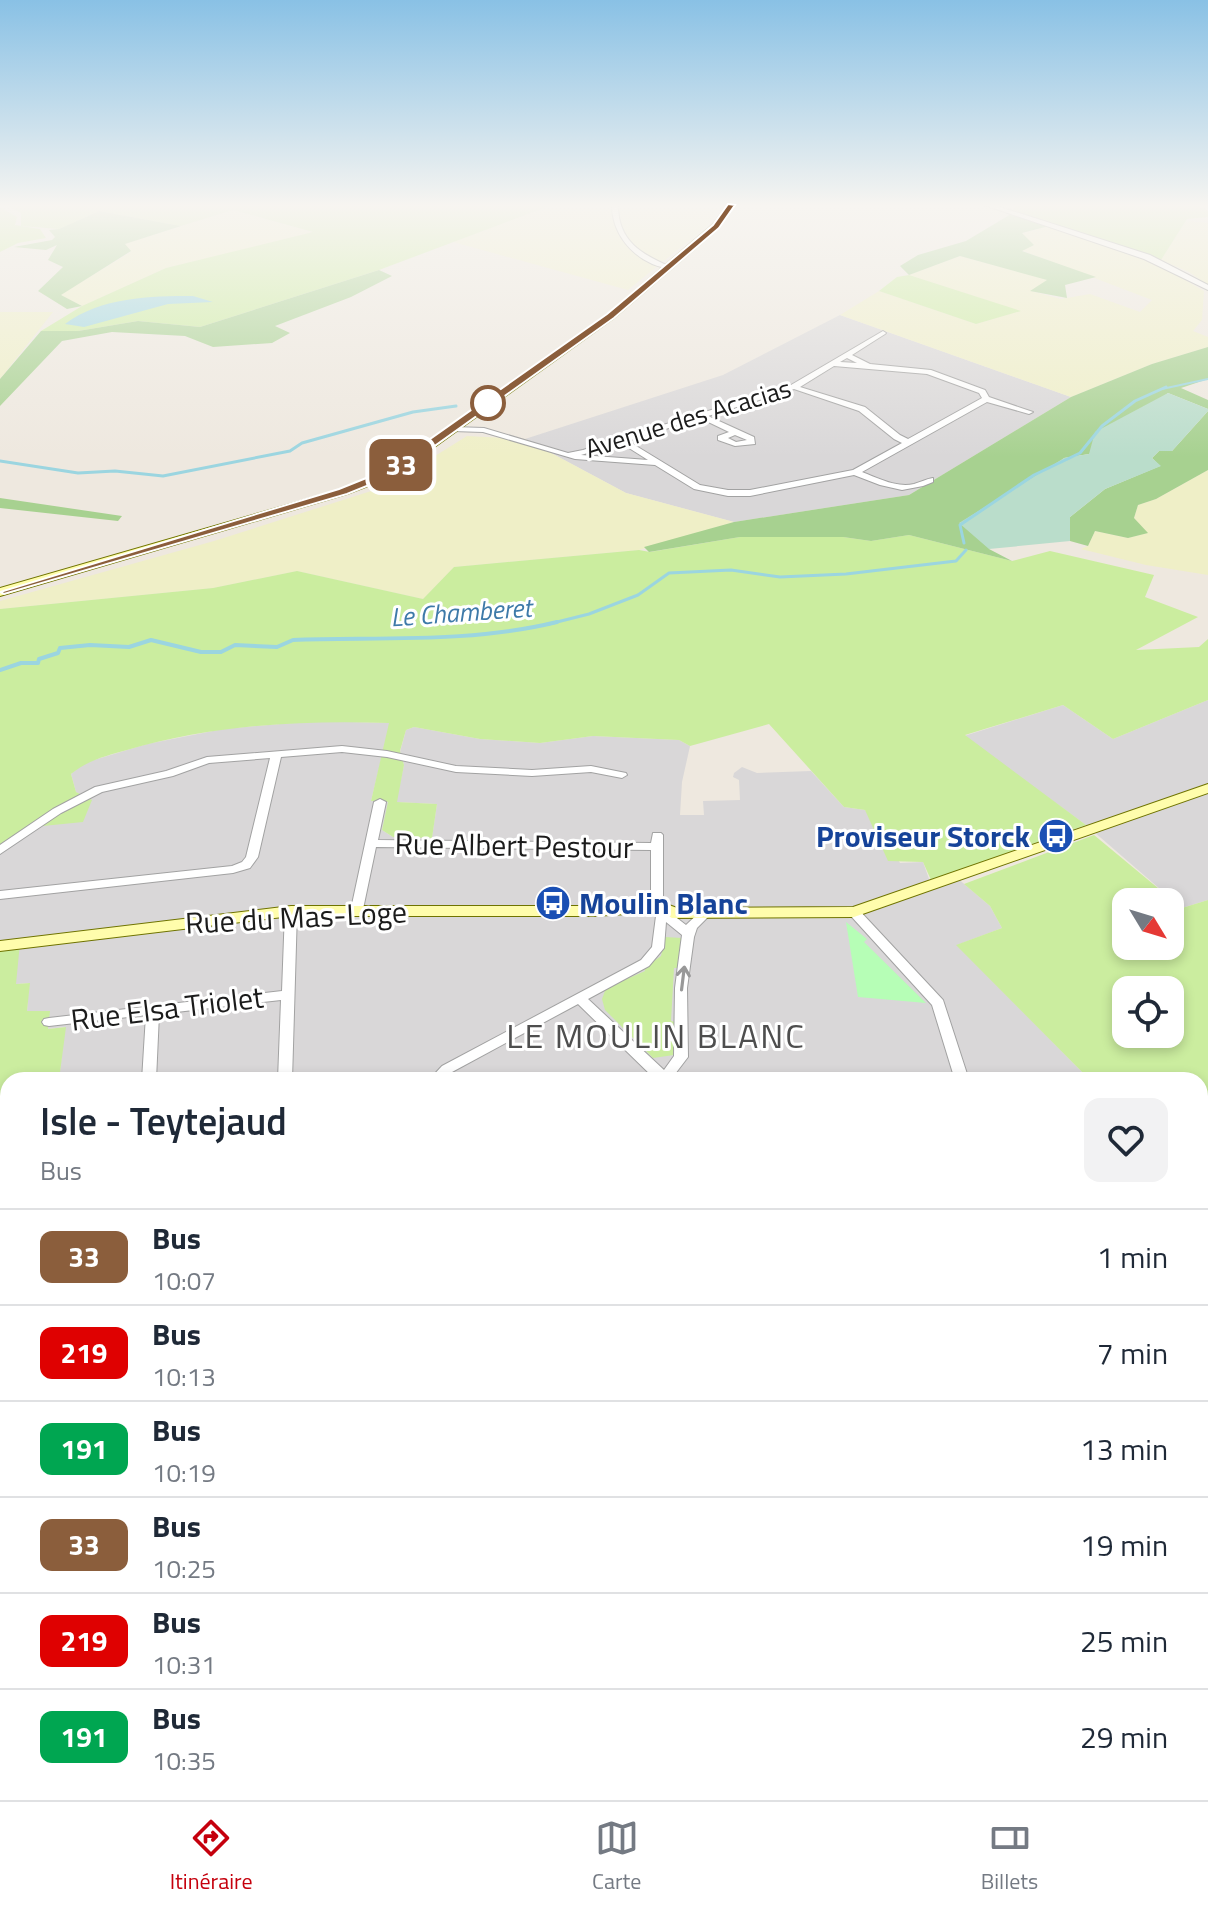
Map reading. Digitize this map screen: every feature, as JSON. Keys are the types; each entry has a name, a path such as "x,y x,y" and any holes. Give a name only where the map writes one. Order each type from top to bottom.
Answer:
{"main road":[{"path":"0,592 362,485 411,459 611,316 644,289"},
{"name":"Rue du Mas-Loge","path":"0,946 291,911 854,912 1208,788"}],"street":[{"name":"Avenue des Acacias","path":"453,429 484,430 568,455 794,387 883,333"},
{"path":"848,356 868,366"},
{"path":"834,364 928,372 982,392 986,399 1029,412"},
{"path":"794,387 862,409 909,443"},
{"path":"621,440 697,487 728,493 750,493 855,472 986,399"},
{"path":"699,415 734,432"},
{"name":"Avenue des Acacias","path":"466,419 484,430"},
{"path":"620,460 635,450"},
{"path":"568,455 592,461 620,460 659,465"},
{"path":"855,472 899,489 916,488 930,480"},
{"path":"0,850 57,811 99,789 169,774 207,760 342,749 387,754 456,769 532,773 591,769 622,775"},
{"path":"0,895 246,865 252,857 276,754"},
{"path":"357,909 380,802"},
{"name":"Rue Albert Pestour","path":"372,843 656,841 657,896 662,914 658,948 645,963 579,998"},
{"path":"285,1072 291,911"},
{"path":"671,1072 681,1057 681,988 689,934 691,926 707,912"},
{"path":"854,912 938,1003 960,1072"},
{"path":"662,914 689,934"},
{"name":"Rue Elsa Triolet","path":"49,1022 286,995"},
{"path":"444,1072 579,998 657,1072"},
{"path":"149,1072 153,1010"}],"shaded area":[{"path":"840,315 1071,397 909,495 734,522 626,493 525,439 723,375"},
{"path":"1208,700 1208,900 1184,907 1184,888 1159,888 1086,825 964,736 1063,705 1113,739"},
{"path":"314,721 390,723 371,801 389,802 382,830 393,837 432,837 437,804 396,802 404,765 400,752 406,730 414,727 480,739 540,743 593,736 679,740 690,746 682,782 680,815 704,815 703,801 740,800 739,780 733,777 742,767 757,773 811,771 844,807 865,810 900,863 923,862 929,879 936,884 956,877 990,906 1002,928 957,945 1082,1072 60,1072 65,1027 47,1029 49,1022 27,1012 29,983 16,984 0,946 0,850 82,796 76,792 71,774 84,763 147,744 223,729"}],"green space":[{"path":"70,289 120,289 82,306 60,295"},
{"path":"71,289 61,295 82,306 67,309 38,291"},
{"path":"120,289 319,289 200,327 138,321 78,331 41,331 82,306"},
{"path":"319,289 367,289 275,326 290,333 272,343 213,347 185,336 112,332 62,341 0,406 0,379 41,331 78,331 138,321 200,327"},
{"path":"952,289 1034,289 1031,291 1061,299 1090,294 1140,312 1152,300 1123,289 1204,291 1202,320 1193,331 1208,337 1208,347 1152,364 1071,397 840,315 879,291 976,324 1019,311"},
{"path":"953,289 1021,311 976,324 879,291"},
{"path":"1066,289 1067,298 1030,291"},
{"path":"0,312 53,312 0,379"},
{"path":"1208,347 1208,379 1181,388 1208,400 1208,409 1168,393 1089,454 1064,458 989,549 1012,561 909,535 871,541 843,537 740,537 649,552 644,547 734,522 909,495 1071,397 1152,364"},
{"path":"1168,393 1208,411 1172,451 1159,451 1152,458 1161,466 1105,489 1070,517 1070,541 989,549 959,523 1064,458 1089,454 1095,432"},
{"path":"1208,411 1208,470 1156,499 1138,505 1134,518 1148,533 1128,538 1095,531 1088,546 1070,541 1070,517 1105,489 1160,466 1152,458 1159,451 1172,451"},
{"path":"467,436 525,439 626,493 734,522 639,550 454,567 423,599 297,571 213,588 0,609 0,601 214,541 387,486"},
{"path":"1208,470 1208,575 1146,565 1081,549 1088,546 1095,531 1128,538 1147,533 1134,518 1138,505 1156,499"},
{"path":"0,498 122,516 118,521 0,508"},
{"path":"909,535 1012,561 1050,551 1154,575 1145,597 1198,617 1136,650 1199,647 1208,639 1208,700 1113,739 1063,705 965,735 1086,825 931,880 923,862 888,861 865,810 844,807 769,724 690,746 679,740 593,736 540,743 480,739 414,727 406,730 400,751 404,765 397,802 437,804 432,838 393,837 382,830 388,802 371,801 389,723 322,722 256,726 191,735 119,752 84,765 71,774 76,792 92,800 83,822 33,827 0,850 0,609 213,588 297,571 423,599 454,567 639,550 650,552 740,537 843,537 871,541"},
{"path":"1094,835 1158,888 1112,888 1112,960 1184,960 1184,907 1208,900 1208,1072 1082,1072 956,945 1002,928 990,906 964,884"},
{"path":"846,922 867,939 864,942 926,1003 858,997"},
{"path":"665,937 682,938 679,968 674,968 671,1021 676,1022 674,1055 653,1058 605,1010 602,999 606,988 645,971 644,968 661,956"},
{"path":"20,943 16,984 30,983 27,1011 50,1011 48,1029 66,1027 60,1072 0,1072 0,946"}],"water":[{"path":"193,296 213,302 168,304 84,327 65,324 110,303"}],"waterway":[{"name":"Le Chamberet","path":"1162,389 1208,379"},
{"name":"Le Chamberet","path":"964,543 960,525 1034,475 1080,453 1102,426 1135,401 1166,387"},
{"path":"0,461 78,473 115,471 163,476 290,451 302,443 413,412 456,406"},
{"name":"Le Chamberet","path":"557,622 589,614 638,595 669,573 731,570 780,577 846,574 956,561 966,550"},
{"name":"Le Chamberet","path":"0,670 21,663 38,663 39,659 58,653 60,648 90,645 129,647 151,640 201,652 221,652 235,645 277,647 293,640 459,636 525,629 557,622"},
{"name":"Le Chamberet","path":"549,624 557,622"}],"bus line":[{"name":"33","path":"0,592 343,492 377,479 411,459 611,316 644,289"}],"place":[{"name":"Proviseur Storck","path":"1056,836"},
{"name":"Moulin Blanc","path":"553,903"}],"district":[{"name":"LE MOULIN BLANC","path":"656,1035"}]}
